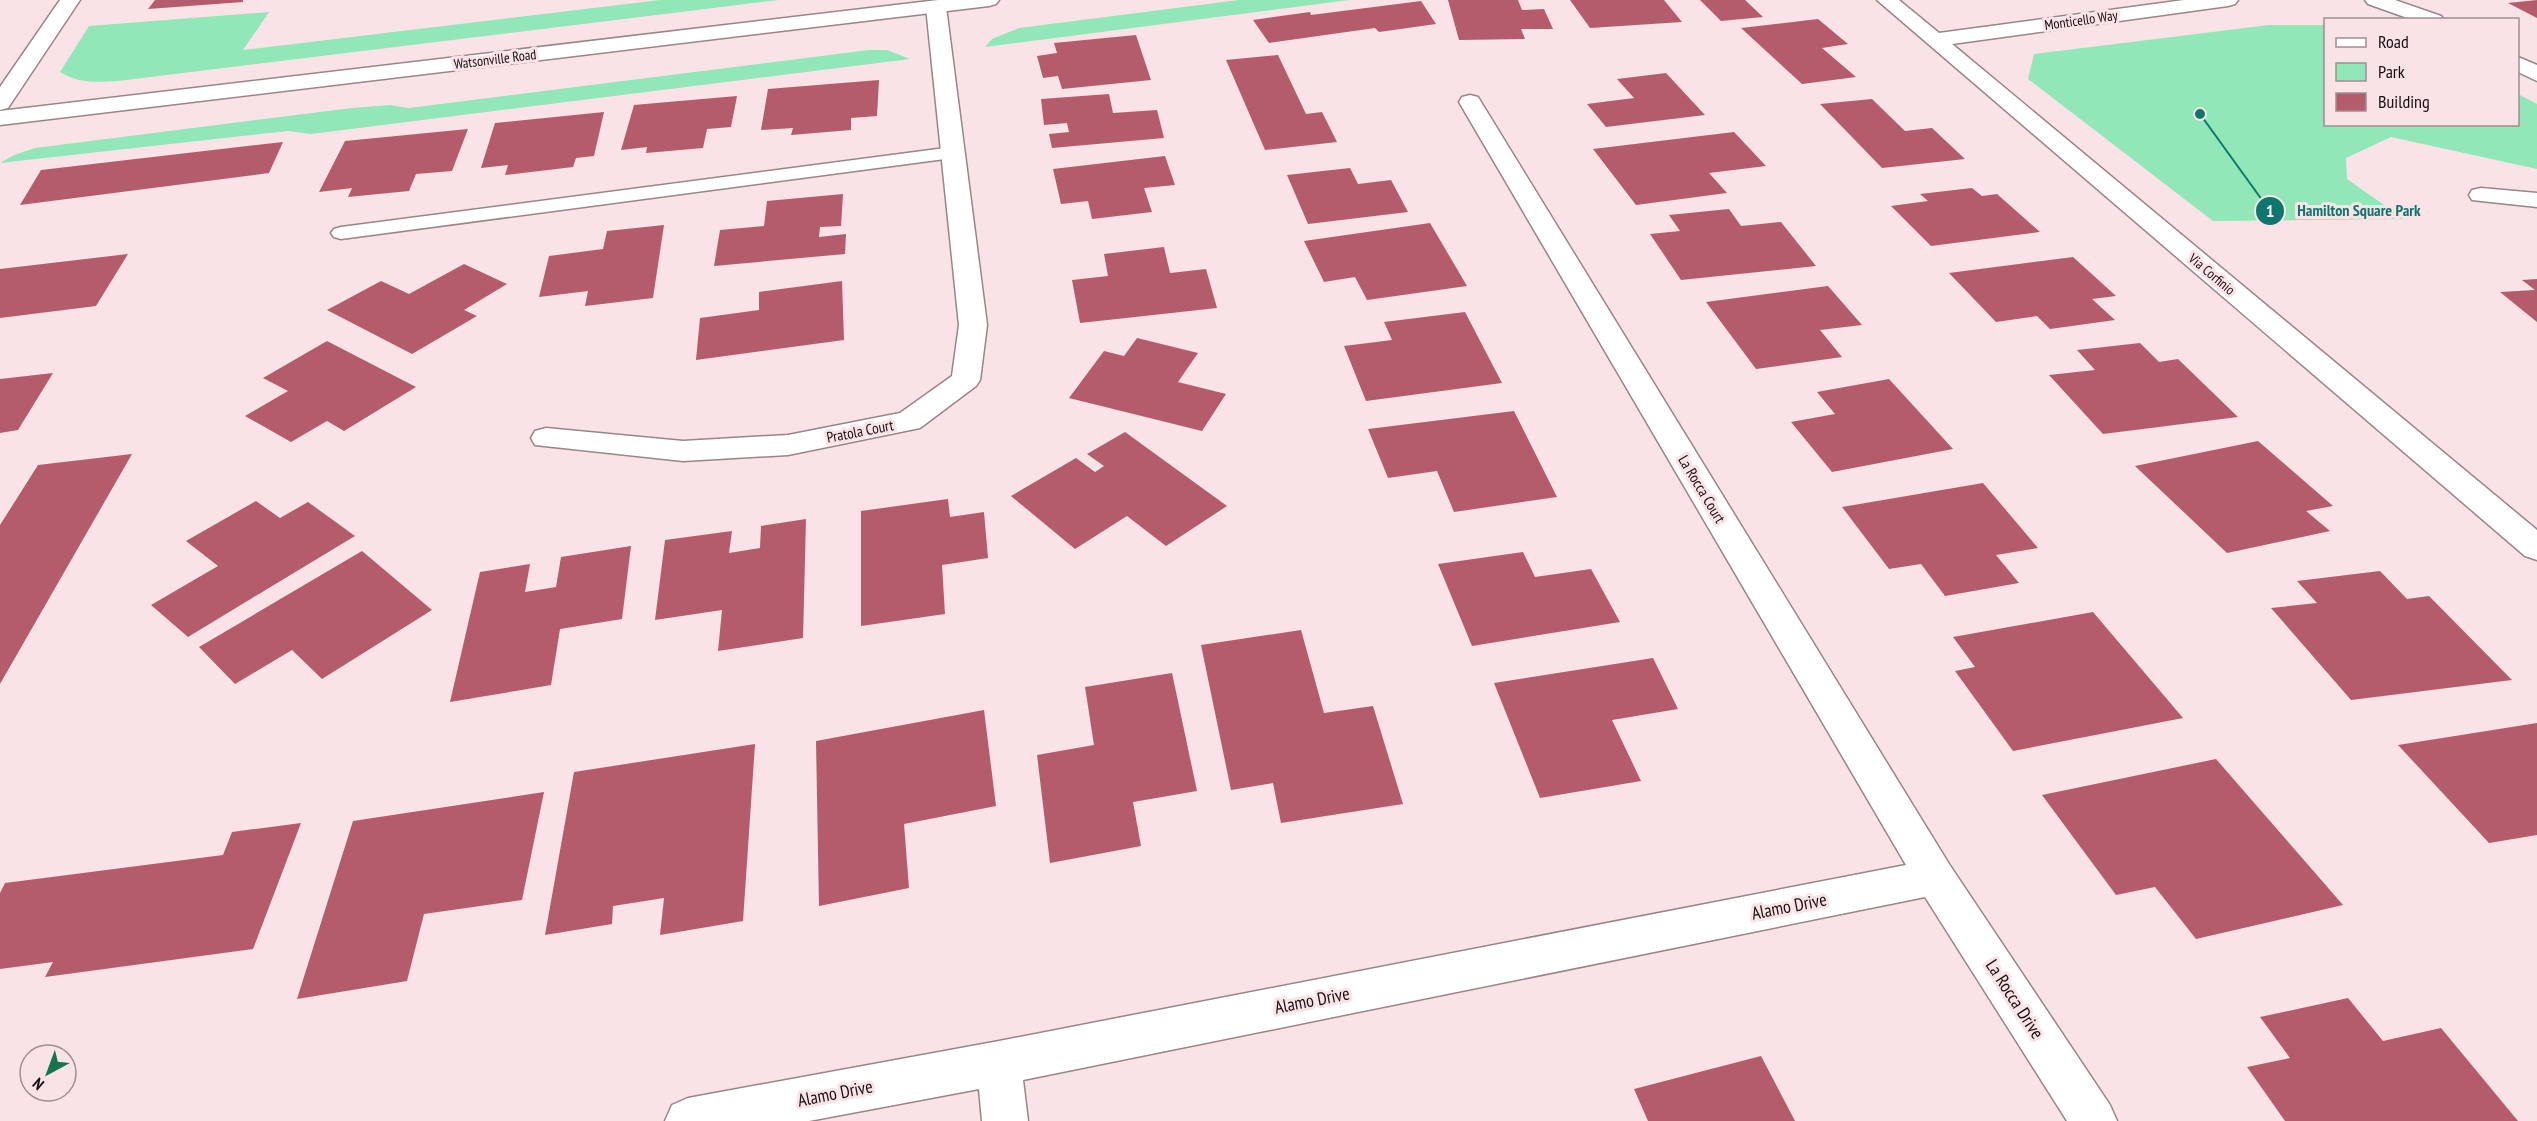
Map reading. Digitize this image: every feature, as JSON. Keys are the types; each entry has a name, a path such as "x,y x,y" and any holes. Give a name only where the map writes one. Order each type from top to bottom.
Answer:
{"street":[{"path":"0,103 70,0"},
{"name":"Watsonville Road","path":"0,118 989,0"},
{"name":"Via Corfinio","path":"1887,0 2537,548"},
{"name":"Monticello Way","path":"1934,40 2228,0"},
{"path":"2375,0 2428,18"},
{"name":"Pratola Court","path":"546,438 682,451 788,445 909,421 966,380 974,325 936,7"},
{"path":"2519,64 2537,74"},
{"name":"La Rocca Court","path":"1470,102 1935,876"},
{"path":"2481,195 2537,200"},
{"name":"Alamo Drive","path":"688,1121 999,1063 1935,876"},
{"name":"La Rocca Drive","path":"1935,876 2094,1121"},
{"path":"999,1063 1005,1121"}],"lane":[{"path":"341,233 953,153"}],"green space":[{"path":"660,0 779,0 118,81 81,80 60,72 89,26 269,12 243,50"},
{"path":"1239,0 1349,0 985,47 992,39 1019,28"},
{"path":"2269,25 2324,25 2324,126 2519,126 2519,95 2537,104 2537,169 2391,137 2346,158 2347,179 2404,219 2213,221 2028,79 2034,54"},
{"path":"869,50 887,50 910,59 311,134 288,131 0,163 14,155 35,148 352,108 390,105 409,108"}],"building":[{"path":"155,0 243,0 243,2 148,9"},
{"path":"1448,0 1518,0 1522,10 1544,9 1553,29 1521,29 1525,39 1459,40"},
{"path":"1570,0 1664,0 1682,22 1590,28"},
{"path":"1700,0 1745,0 1763,17 1721,21"},
{"path":"2537,0 2537,18 2508,3"},
{"path":"1421,1 1436,24 1379,32 1375,28 1269,43 1253,20 1310,12 1311,15"},
{"path":"1818,19 1848,44 1822,48 1856,77 1802,84 1741,28"},
{"path":"1136,35 1151,80 1062,89 1058,76 1043,78 1037,56 1057,53 1054,43"},
{"path":"1278,55 1306,114 1322,112 1337,142 1265,150 1226,60"},
{"path":"1666,73 1705,115 1606,127 1587,104 1634,98 1617,79"},
{"path":"879,80 877,116 851,118 851,130 791,135 793,128 761,130 768,89"},
{"path":"1109,94 1113,113 1157,110 1164,138 1052,148 1049,134 1069,132 1067,123 1044,125 1041,99"},
{"path":"737,96 731,127 707,129 703,148 646,153 647,147 621,150 634,105"},
{"path":"1872,99 1905,131 1932,128 1965,159 1882,168 1820,104"},
{"path":"604,112 594,156 576,158 573,167 505,175 508,165 481,168 495,123"},
{"path":"468,129 452,171 416,174 409,191 348,197 352,188 319,192 345,141"},
{"path":"1734,132 1766,166 1709,173 1727,193 1636,205 1593,149"},
{"path":"283,142 269,173 20,205 41,170"},
{"path":"1165,156 1175,185 1144,188 1152,212 1092,219 1088,201 1061,204 1053,169"},
{"path":"1350,168 1358,184 1391,180 1408,212 1308,224 1287,175"},
{"path":"1972,188 1982,196 1997,194 2040,232 1931,246 1891,206 1928,201 1920,194"},
{"path":"843,194 841,226 820,227 819,237 846,234 845,254 714,266 720,230 764,226 767,201"},
{"path":"1729,209 1741,226 1781,222 1816,266 1681,280 1650,234 1680,231 1669,215"},
{"path":"1430,223 1467,286 1367,300 1355,277 1324,282 1304,241"},
{"path":"664,225 653,298 585,306 588,291 539,297 549,256 603,249 607,231"},
{"path":"1164,247 1170,273 1206,269 1217,308 1080,323 1072,280 1108,276 1104,254"},
{"path":"128,254 96,306 0,318 0,269"},
{"path":"2073,257 2116,296 2092,299 2115,320 2050,329 2037,316 1996,322 1949,273"},
{"path":"464,264 507,284 464,310 477,316 412,354 327,310 381,281 409,294"},
{"path":"2537,279 2537,322 2500,292 2535,290 2522,280"},
{"path":"842,281 844,340 696,360 700,318 759,310 759,292"},
{"path":"1828,286 1862,325 1820,330 1842,357 1756,369 1706,302"},
{"path":"1465,312 1502,383 1366,401 1344,346 1392,340 1384,322"},
{"path":"1137,338 1198,353 1178,382 1226,394 1202,431 1069,398 1104,351 1124,356"},
{"path":"327,341 416,387 344,431 327,421 291,442 245,416 288,391 263,378"},
{"path":"2140,343 2159,362 2178,359 2238,417 2103,434 2049,375 2095,370 2077,350"},
{"path":"53,373 18,430 0,433 0,379"},
{"path":"1889,379 1953,449 1832,472 1791,422 1835,414 1817,392"},
{"path":"1514,411 1557,497 1454,512 1437,471 1388,478 1368,429"},
{"path":"1125,432 1227,506 1166,546 1127,516 1075,549 1011,496 1076,458 1095,472 1104,466 1087,454"},
{"path":"2258,441 2333,506 2306,511 2330,531 2227,553 2135,466"},
{"path":"132,454 0,684 0,525 38,465"},
{"path":"1983,483 2038,548 1996,555 2019,583 1945,596 1921,564 1889,569 1842,507"},
{"path":"948,499 950,517 984,512 988,558 942,565 945,614 861,626 861,511"},
{"path":"256,501 280,518 308,502 355,536 188,637 151,605 218,566 186,541"},
{"path":"806,519 803,638 718,651 722,610 655,620 665,540 732,531 729,553 760,548 761,526"},
{"path":"631,546 622,619 560,629 551,685 450,702 480,572 530,564 525,592 556,587 561,557"},
{"path":"362,551 432,610 322,679 292,650 235,684 199,647"},
{"path":"1523,552 1535,577 1591,569 1620,622 1472,646 1438,564"},
{"path":"2380,571 2407,599 2429,596 2512,680 2351,700 2271,608 2317,603 2297,581"},
{"path":"2093,612 2183,718 2013,751 1955,671 1975,667 1953,637"},
{"path":"1301,630 1324,713 1373,706 1403,804 1281,823 1273,783 1231,790 1201,645"},
{"path":"1653,658 1678,709 1612,720 1641,781 1540,798 1494,683"},
{"path":"1172,673 1197,791 1133,802 1141,846 1050,863 1037,755 1094,745 1085,687"},
{"path":"984,710 996,806 904,824 909,888 819,906 816,741"},
{"path":"2537,723 2537,835 2489,843 2398,745"},
{"path":"755,744 743,921 660,935 664,898 613,906 612,924 545,935 574,772"},
{"path":"2216,759 2343,905 2196,939 2155,887 2116,895 2042,795"},
{"path":"544,792 522,900 424,914 407,981 297,999 353,821"},
{"path":"301,823 253,949 45,977 53,962 0,969 0,893 5,883 223,855 232,832"},
{"path":"2348,998 2383,1041 2441,1028 2518,1121 2285,1121 2247,1067 2290,1058 2260,1017"},
{"path":"1761,1056 1795,1121 1648,1121 1634,1089"}],"place":[{"name":"Hamilton Square Park","path":"2200,114"}]}
